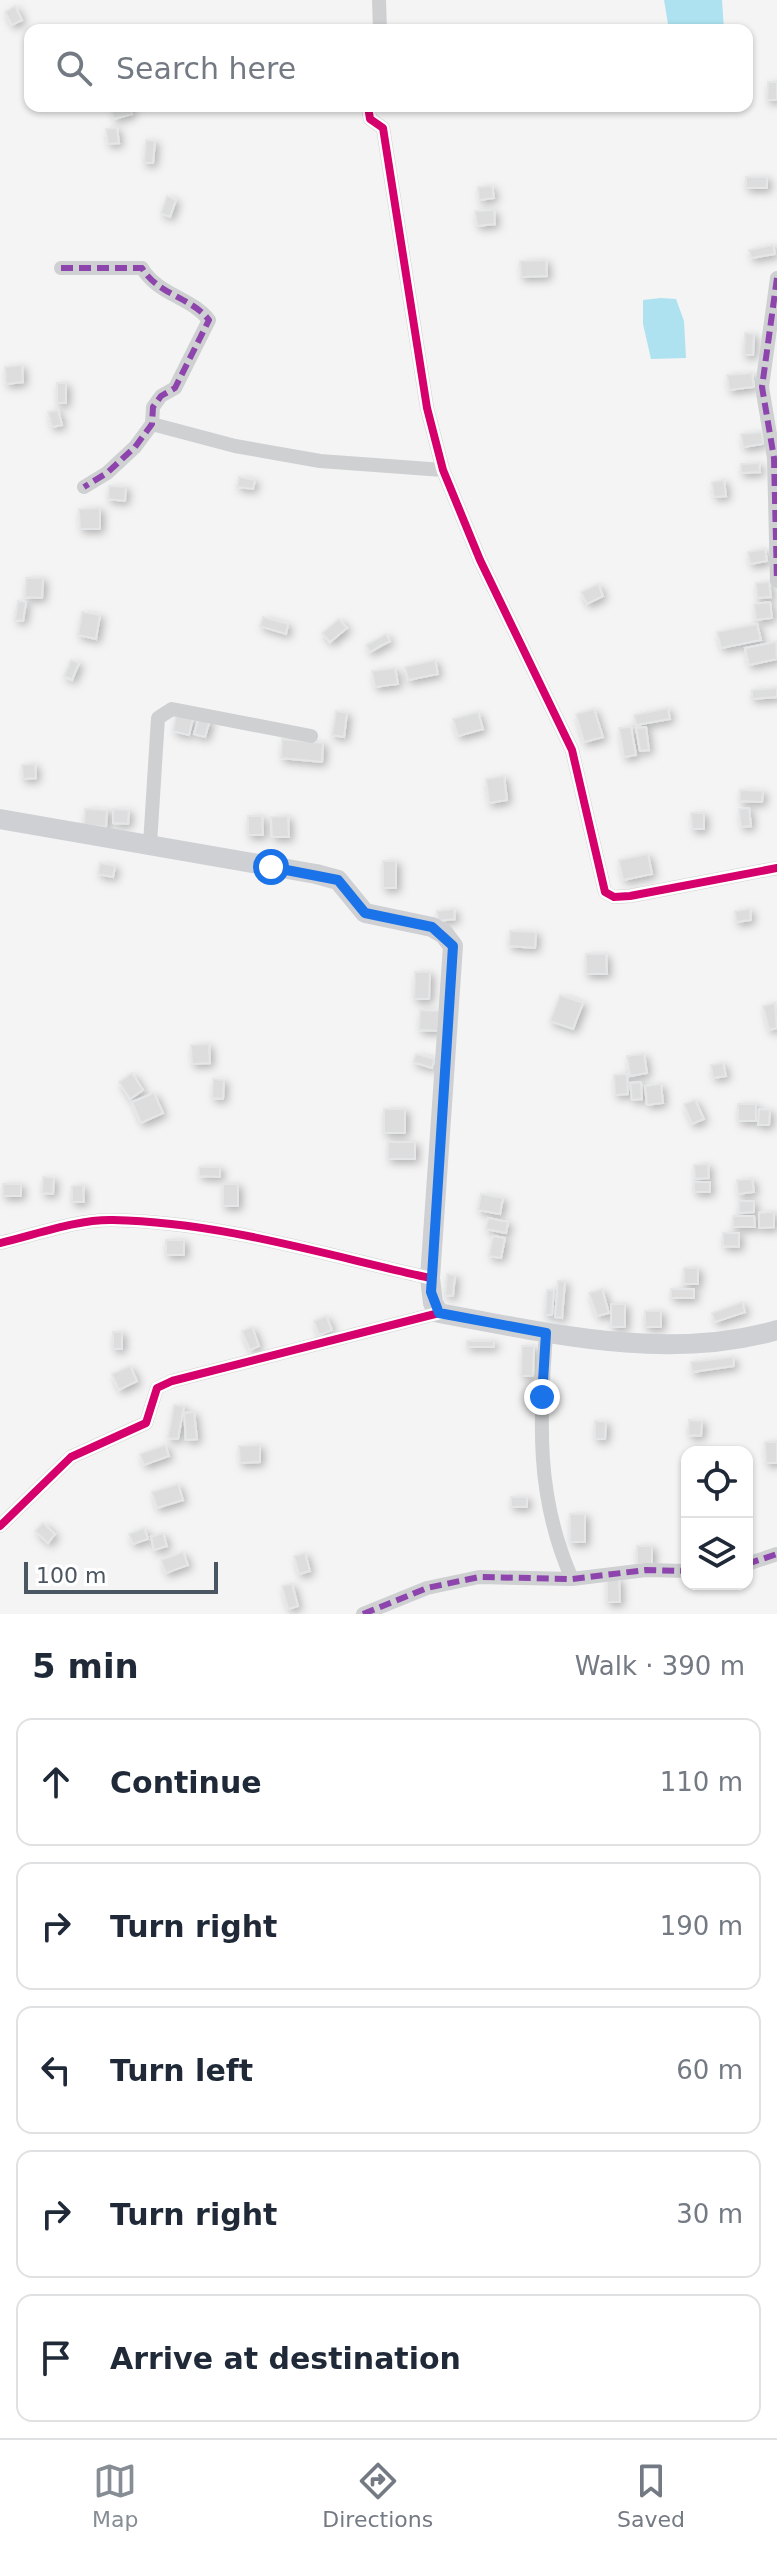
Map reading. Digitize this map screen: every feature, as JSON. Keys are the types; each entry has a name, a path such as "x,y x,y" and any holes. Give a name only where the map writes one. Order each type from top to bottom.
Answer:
{"main road":[{"path":"0,819 338,880 365,913 432,927 453,946 430,1278 433,1303 439,1313 546,1333 666,1344 711,1343 777,1330"}],"street":[{"path":"379,0 380,24"},
{"path":"369,112 370,119 383,128 416,347 443,470 480,560 572,750 605,892 614,897 630,896 777,868"},
{"path":"61,268 142,268 153,284 209,318 175,388 161,396 153,407 152,424 126,456 84,487"},
{"path":"777,278 762,387 774,458 777,581"},
{"path":"152,424 235,446 320,461 443,470"},
{"path":"150,844 158,718 165,711 172,709 311,736"},
{"path":"0,1243 110,1219 181,1226 291,1244 430,1278"},
{"path":"0,1526 71,1457 146,1423 157,1388 172,1381 439,1313"},
{"path":"546,1333 542,1397 545,1493 553,1536 572,1579"},
{"path":"753,1562 777,1554"},
{"path":"363,1614 427,1588 479,1577 572,1579 646,1570 681,1571"}],"water":[{"path":"664,0 722,0 724,24 668,24"},
{"path":"676,299 684,321 686,358 651,359 643,324 643,300"}],"building":[{"path":"15,6 22,20 12,25 5,12"},
{"path":"768,82 777,82 777,100 767,100"},
{"path":"112,112 132,112 132,114 114,119"},
{"path":"117,128 119,143 108,144 106,129"},
{"path":"146,140 155,141 153,163 144,163"},
{"path":"746,177 767,177 767,188 746,188"},
{"path":"492,186 494,198 479,200 478,187"},
{"path":"167,196 176,200 170,217 161,213"},
{"path":"494,210 495,224 477,226 475,211"},
{"path":"773,245 775,254 751,258 749,250"},
{"path":"546,260 547,276 521,277 520,261"},
{"path":"745,333 754,334 753,355 744,355"},
{"path":"22,365 23,382 6,384 5,367"},
{"path":"752,373 754,387 729,390 727,375"},
{"path":"57,383 66,383 66,403 57,403"},
{"path":"58,410 62,425 52,427 48,412"},
{"path":"762,432 763,444 743,447 741,434"},
{"path":"759,463 760,472 741,473 741,464"},
{"path":"239,477 255,480 253,489 237,487"},
{"path":"724,480 726,496 714,497 712,482"},
{"path":"109,486 126,487 125,501 108,499"},
{"path":"100,508 100,529 80,529 79,509"},
{"path":"765,549 767,561 750,564 748,552"},
{"path":"26,578 43,578 42,598 25,597"},
{"path":"769,582 771,597 757,598 756,583"},
{"path":"598,584 603,596 587,604 581,592"},
{"path":"18,601 26,602 23,621 15,620"},
{"path":"770,602 772,618 756,620 754,604"},
{"path":"82,612 100,615 96,639 78,635"},
{"path":"263,617 288,624 286,634 260,626"},
{"path":"339,619 347,628 330,642 322,633"},
{"path":"757,624 761,640 721,648 717,632"},
{"path":"386,634 390,641 370,652 366,645"},
{"path":"776,642 777,659 749,665 745,648"},
{"path":"71,660 79,663 72,680 64,676"},
{"path":"435,660 438,674 408,680 405,667"},
{"path":"395,668 398,684 375,687 372,671"},
{"path":"777,688 777,697 752,699 752,690"},
{"path":"668,708 670,719 636,725 634,715"},
{"path":"594,709 603,737 584,742 576,714"},
{"path":"336,711 347,713 344,737 332,735"},
{"path":"478,712 483,729 458,736 453,719"},
{"path":"176,715 193,718 189,735 173,731"},
{"path":"199,717 210,720 205,737 194,734"},
{"path":"631,727 636,755 624,757 619,728"},
{"path":"646,727 649,750 640,751 636,728"},
{"path":"282,739 323,743 322,762 281,758"},
{"path":"35,764 36,778 23,779 22,765"},
{"path":"504,776 507,800 489,803 486,779"},
{"path":"740,790 763,791 762,802 740,801"},
{"path":"749,808 751,826 741,827 739,809"},
{"path":"85,809 107,810 106,827 84,825"},
{"path":"113,809 129,810 128,824 113,823"},
{"path":"691,813 704,813 704,829 692,829"},
{"path":"248,816 262,816 263,835 248,835"},
{"path":"288,816 289,837 272,837 271,817"},
{"path":"648,854 652,874 623,880 619,860"},
{"path":"383,861 396,861 396,888 383,888"},
{"path":"100,863 115,866 113,877 98,874"},
{"path":"454,909 455,919 438,921 437,911"},
{"path":"750,909 751,920 736,922 735,911"},
{"path":"510,931 536,932 535,948 509,946"},
{"path":"586,954 606,954 607,974 586,974"},
{"path":"415,972 430,972 429,999 414,999"},
{"path":"560,995 583,1003 573,1029 550,1021"},
{"path":"775,1003 777,1028 769,1030 763,1006"},
{"path":"420,1010 439,1011 438,1031 419,1030"},
{"path":"209,1044 210,1063 192,1064 191,1045"},
{"path":"416,1054 435,1059 432,1068 413,1062"},
{"path":"644,1054 647,1073 630,1076 627,1056"},
{"path":"723,1063 726,1076 713,1078 711,1065"},
{"path":"132,1073 143,1090 130,1099 119,1082"},
{"path":"627,1074 628,1094 615,1095 614,1075"},
{"path":"213,1079 224,1080 223,1099 212,1098"},
{"path":"641,1082 642,1099 632,1100 630,1083"},
{"path":"661,1084 663,1103 647,1105 645,1086"},
{"path":"154,1093 163,1113 141,1123 132,1102"},
{"path":"695,1100 704,1119 692,1124 684,1104"},
{"path":"738,1104 756,1104 756,1121 738,1121"},
{"path":"384,1109 405,1109 405,1133 384,1133"},
{"path":"759,1109 770,1110 769,1125 758,1125"},
{"path":"388,1142 415,1142 415,1159 388,1159"},
{"path":"708,1164 709,1178 695,1179 694,1165"},
{"path":"199,1167 220,1167 220,1177 199,1176"},
{"path":"43,1177 54,1178 53,1194 42,1193"},
{"path":"752,1179 754,1192 738,1194 737,1180"},
{"path":"694,1182 710,1182 710,1192 694,1192"},
{"path":"3,1184 21,1184 21,1196 3,1196"},
{"path":"223,1184 238,1184 238,1206 223,1206"},
{"path":"83,1185 84,1202 72,1202 72,1186"},
{"path":"481,1194 503,1198 500,1214 478,1210"},
{"path":"739,1201 754,1201 754,1212 739,1213"},
{"path":"774,1212 774,1227 759,1228 759,1213"},
{"path":"733,1216 754,1216 755,1227 733,1227"},
{"path":"488,1218 508,1222 506,1233 486,1229"},
{"path":"723,1233 739,1233 739,1247 723,1246"},
{"path":"493,1236 505,1238 501,1258 489,1256"},
{"path":"166,1240 184,1240 184,1255 166,1255"},
{"path":"684,1268 698,1268 698,1284 684,1284"},
{"path":"447,1274 455,1275 453,1296 445,1295"},
{"path":"558,1281 565,1281 562,1318 555,1317"},
{"path":"602,1289 609,1313 597,1316 589,1293"},
{"path":"671,1289 694,1289 694,1298 671,1298"},
{"path":"547,1290 554,1290 552,1315 545,1315"},
{"path":"742,1302 745,1312 715,1322 712,1313"},
{"path":"611,1304 625,1304 625,1327 611,1327"},
{"path":"645,1311 661,1311 661,1327 645,1327"},
{"path":"326,1316 332,1330 319,1335 314,1321"},
{"path":"252,1327 259,1346 250,1350 242,1331"},
{"path":"113,1332 122,1332 122,1349 113,1349"},
{"path":"467,1341 494,1341 494,1347 467,1347"},
{"path":"522,1346 534,1346 533,1376 521,1376"},
{"path":"733,1357 734,1366 692,1372 691,1362"},
{"path":"130,1366 137,1381 119,1390 112,1374"},
{"path":"174,1405 184,1406 178,1439 168,1438"},
{"path":"194,1412 197,1439 186,1440 184,1413"},
{"path":"689,1420 702,1421 701,1436 688,1435"},
{"path":"595,1421 606,1422 605,1439 595,1439"},
{"path":"765,1442 777,1442 777,1463 766,1463"},
{"path":"165,1445 169,1456 144,1465 140,1454"},
{"path":"260,1445 260,1462 240,1463 239,1446"},
{"path":"178,1484 183,1500 157,1508 152,1492"},
{"path":"511,1497 527,1497 527,1507 511,1507"},
{"path":"570,1514 585,1514 585,1542 570,1542"},
{"path":"43,1523 55,1534 48,1543 35,1531"},
{"path":"144,1528 148,1539 133,1544 129,1534"},
{"path":"163,1533 167,1546 154,1550 151,1537"},
{"path":"637,1546 652,1546 652,1564 637,1564"},
{"path":"183,1552 188,1565 166,1573 161,1560"},
{"path":"305,1553 310,1571 299,1574 294,1556"},
{"path":"607,1578 619,1578 620,1602 607,1602"},
{"path":"292,1584 298,1606 288,1609 282,1586"}],"marked path":[{"path":"61,268 142,268 157,284 202,312 209,320 175,388 161,396 153,407 152,424 135,447 107,473 84,487"},
{"path":"777,278 762,387 774,458 777,581"},
{"path":"753,1562 777,1554"},
{"path":"363,1614 427,1588 479,1577 572,1579 646,1570 681,1571"}],"cycle path":[{"path":"369,112 370,119 383,128 427,408 443,470 480,560 572,750 605,892 614,897 630,896 777,868"},
{"path":"0,1243 99,1220 153,1222 273,1241 430,1278"},
{"path":"0,1526 71,1457 146,1423 157,1388 172,1381 439,1313"}],"route":[{"path":"271,867 338,880 365,913 432,927 444,934 453,946 442,1142 430,1278 433,1303 439,1313 546,1333 542,1397"}]}
